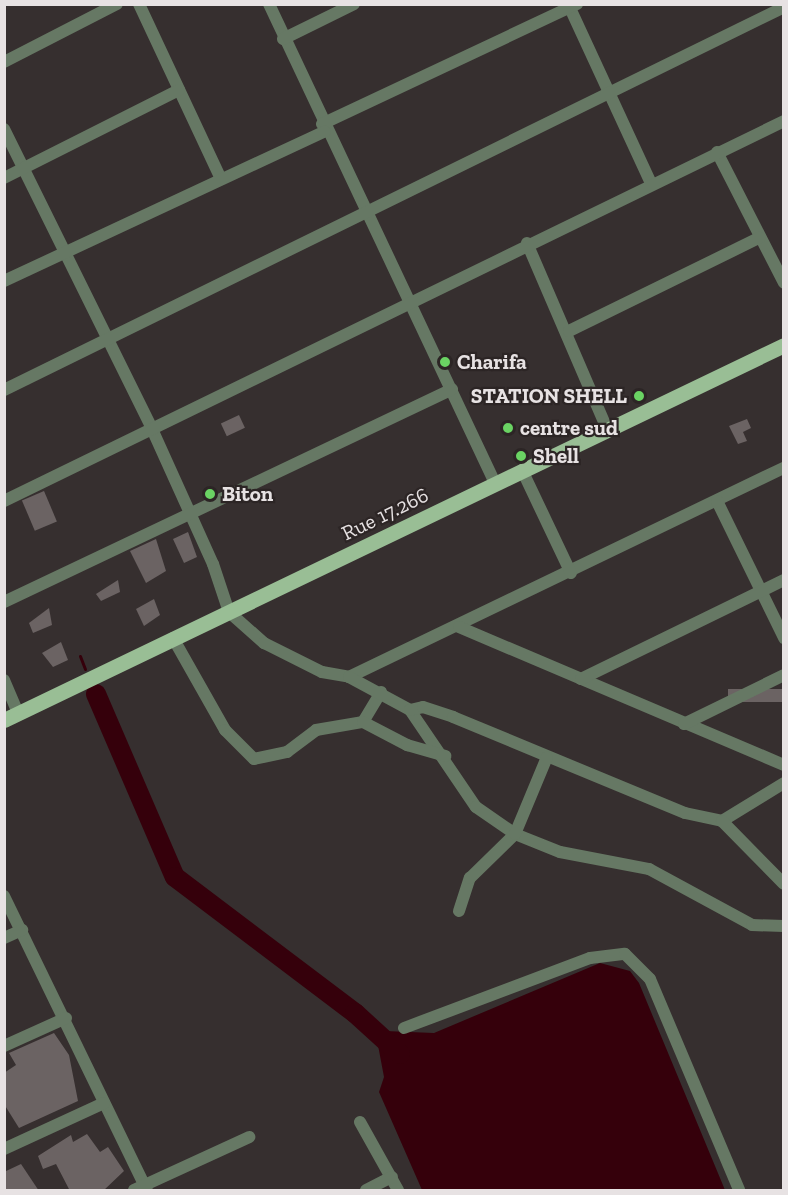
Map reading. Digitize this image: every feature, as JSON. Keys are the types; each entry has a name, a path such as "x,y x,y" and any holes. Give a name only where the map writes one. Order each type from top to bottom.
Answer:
{"main road":[{"name":"Rue 17.266","path":"11,716 783,345"}],"street":[{"path":"4,62 117,4"},
{"path":"139,4 220,179"},
{"path":"269,4 364,216 452,389 495,483"},
{"path":"283,39 354,4"},
{"path":"4,281 220,179 574,6 610,94 651,183"},
{"path":"4,390 364,216 783,7"},
{"path":"4,178 179,90"},
{"path":"4,501 527,243 783,121"},
{"path":"4,129 152,429 190,514 229,612 284,655 349,677 381,692 410,710 445,756 476,807 515,834 560,852 649,869 709,897 745,922 783,926"},
{"path":"717,152 783,283"},
{"path":"569,331 759,238"},
{"path":"527,243 569,331 607,429"},
{"path":"4,602 452,389"},
{"path":"349,677 459,627 783,468"},
{"path":"522,470 571,573"},
{"path":"717,501 783,638"},
{"path":"581,679 783,580"},
{"path":"459,627 783,765"},
{"path":"173,638 225,730 249,758 281,754 316,730 363,722 407,745 445,756"},
{"path":"684,724 783,675"},
{"path":"4,680 11,716"},
{"path":"363,722 381,692"},
{"path":"410,710 423,707 685,813 723,821 783,884"},
{"path":"459,911 470,878 515,834 547,757"},
{"path":"723,821 783,783"},
{"path":"4,896 66,1018 142,1189 249,1137"},
{"path":"4,938 22,930"},
{"path":"404,1028 590,957 625,954 650,979 739,1191"},
{"path":"4,1046 66,1018"},
{"path":"4,1149 104,1103"},
{"path":"360,1122 398,1191"},
{"path":"366,1191 392,1177"}],"shaded area":[{"path":"600,963 630,971 639,983 725,1190 422,1190 379,1092 384,1077 377,1040 385,1031 434,1033"}],"building":[{"path":"239,415 245,428 227,436 221,423"},
{"path":"747,419 751,428 743,432 747,441 738,444 729,426"},
{"path":"44,491 57,521 35,531 22,500"},
{"path":"188,532 197,557 184,563 173,539"},
{"path":"156,539 166,571 146,583 130,551"},
{"path":"118,580 120,592 101,601 96,594"},
{"path":"154,599 160,615 144,626 136,609"},
{"path":"49,608 52,625 33,633 29,623"},
{"path":"61,642 68,660 53,667 42,653"},
{"path":"728,689 783,689 783,702 728,702"},
{"path":"54,1033 69,1055 78,1101 19,1128 4,1104 4,1073 16,1065 9,1053"},
{"path":"87,1134 100,1152 108,1147 124,1171 103,1191 70,1191 56,1164 43,1169 38,1156 71,1135 73,1142"},
{"path":"21,1164 39,1191 4,1191 4,1172"}],"waterway":[{"path":"80,656 85,669"},
{"path":"96,694 175,877 355,1013 400,1054"}],"place":[{"name":"Charifa","path":"445,362"},
{"name":"STATION SHELL","path":"639,396"},
{"name":"centre sud","path":"508,428"},
{"name":"Shell","path":"521,456"},
{"name":"Biton","path":"210,494"}]}
